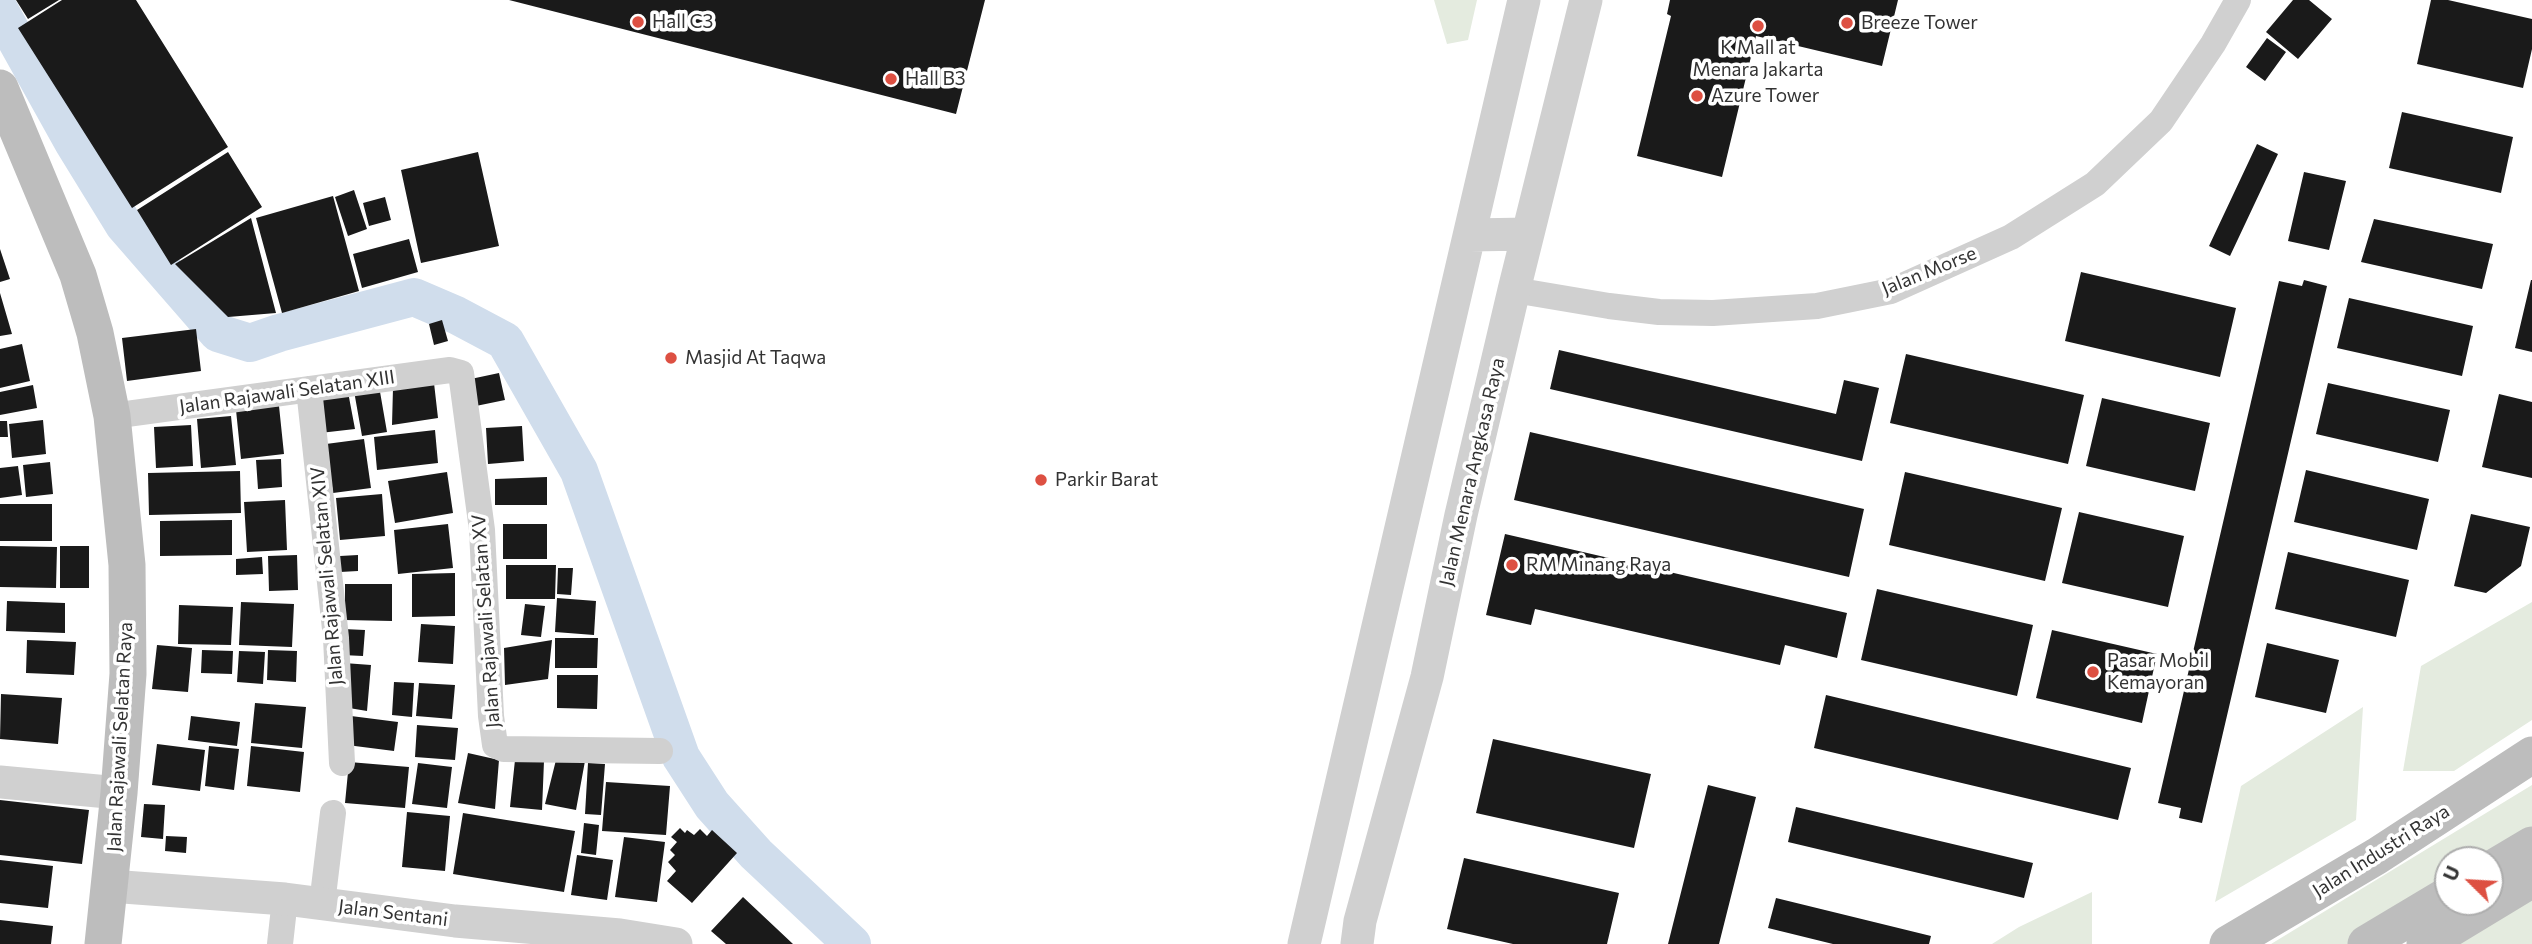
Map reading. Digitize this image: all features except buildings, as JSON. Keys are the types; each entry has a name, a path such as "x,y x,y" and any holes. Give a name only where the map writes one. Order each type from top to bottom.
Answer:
{"main road":[{"name":"Jalan Rajawali Selatan Raya","path":"0,88 78,275 95,333 112,416 127,565 128,674 103,944"},
{"name":"Jalan Industri Raya","path":"2255,940 2532,755"},
{"name":"Jalan Industri Raya","path":"2255,940 2532,785"},
{"path":"2504,862 2532,845"},
{"path":"2425,944 2532,879"},
{"path":"2366,944 2434,903"}],"street":[{"path":"1304,944 1524,0"},
{"name":"Jalan Menara Angkasa Raya","path":"1357,943 1360,921 1427,677 1461,515 1586,0"},
{"name":"Jalan Morse","path":"1514,290 1634,309 1713,313 1817,306 1891,290 2011,237 2095,184 2161,121 2213,44 2238,0"},
{"path":"1470,235 1528,234"},
{"name":"Jalan Rajawali Selatan XIII","path":"112,416 450,370 461,373"},
{"name":"Jalan Rajawali Selatan XV","path":"461,373 482,530 491,716 495,745 505,749 660,751"},
{"name":"Jalan Rajawali Selatan XIV","path":"309,389 336,638 342,763"},
{"path":"0,782 119,793"},
{"path":"322,904 333,813"},
{"name":"Jalan Sentani","path":"110,886 322,904 455,933 619,939 676,944"},
{"path":"280,944 285,900"},
{"path":"1320,944 1357,943"}],"shaded area":[{"path":"1434,0 1477,0 1468,40 1447,44"},
{"path":"2532,602 2532,720 2454,771 2403,771 2421,666"},
{"path":"2363,707 2356,820 2215,902 2241,786"},
{"path":"2532,785 2532,845 2504,855 2504,846 2434,846 2434,903 2366,944 2271,944"},
{"path":"2532,880 2532,944 2425,944 2472,916 2504,916 2504,897"},
{"path":"2092,892 2092,944 1992,944 2019,927"}],"waterway":[{"path":"0,11 73,142 124,225 218,333 250,343 414,297 505,341 579,471 681,757 712,805 756,854 852,944"}],"place":[{"name":"Hall C3","path":"638,22"},
{"name":"Breeze Tower","path":"1847,23"},
{"name":"K Mall at Menara Jakarta","path":"1758,26"},
{"name":"Hall B3","path":"891,79"},
{"name":"Azure Tower","path":"1697,96"},
{"name":"Masjid At Taqwa","path":"671,358"},
{"name":"Parkir Barat","path":"1041,480"},
{"name":"RM Minang Raya","path":"1512,565"},
{"name":"Pasar Mobil Kemayoran","path":"2093,672"}]}
